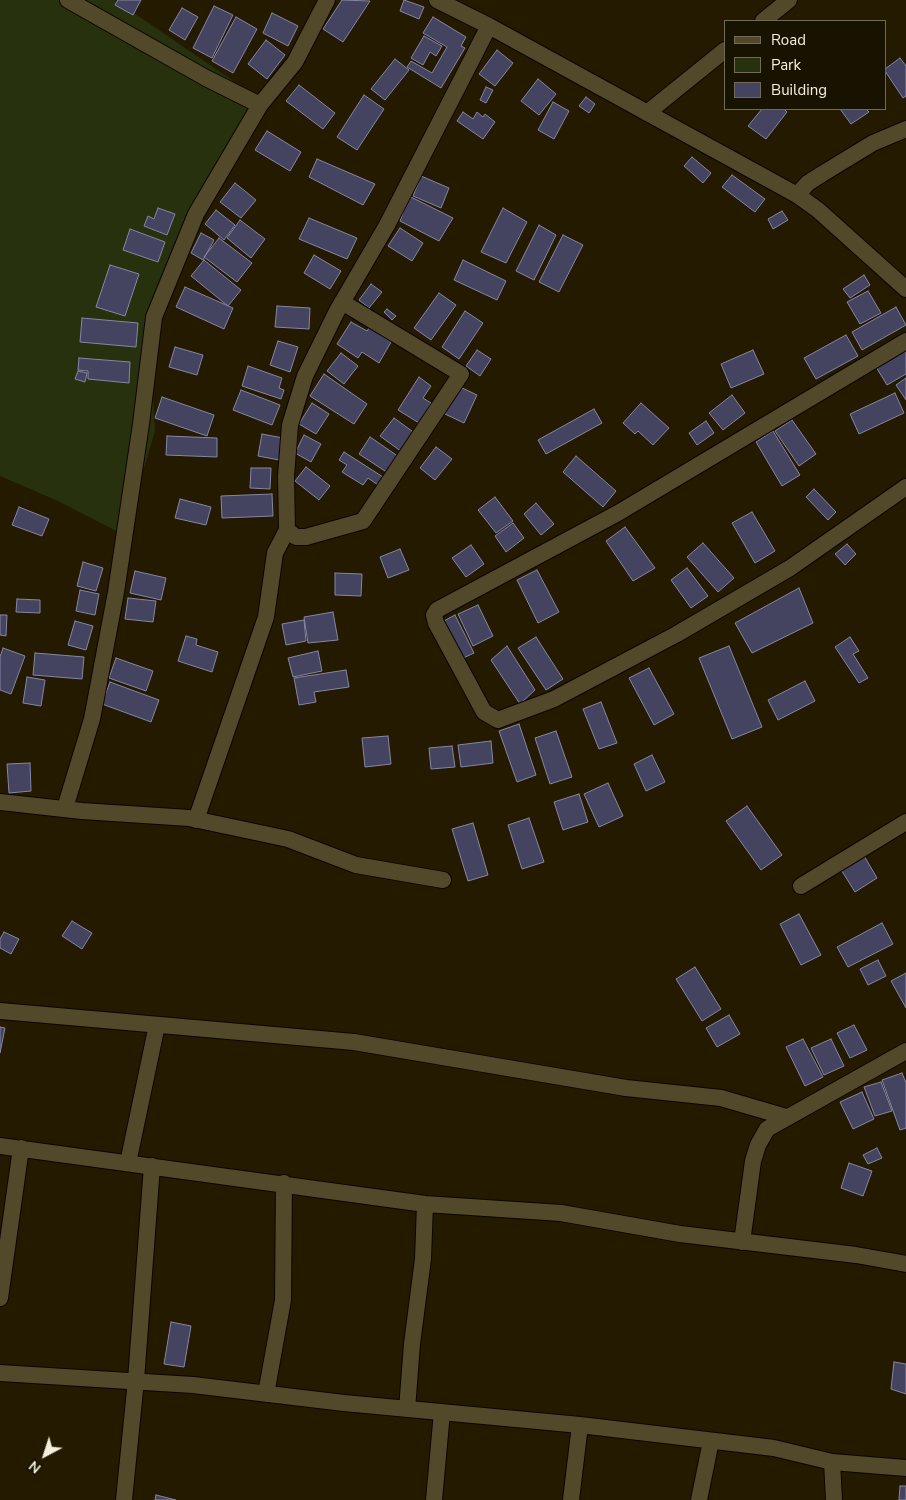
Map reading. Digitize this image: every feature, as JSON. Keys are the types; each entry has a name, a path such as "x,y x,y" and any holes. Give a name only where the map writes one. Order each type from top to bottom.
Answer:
{"street":[{"path":"68,0 206,78 260,105"},
{"path":"65,808 92,719 116,592 142,424 154,317 196,214 260,105 295,62 327,0"},
{"path":"437,0 489,26 797,195 818,210 906,289"},
{"path":"764,20 789,0"},
{"path":"196,820 266,617 275,553 287,530 286,476 290,425 305,376 342,302 387,225 489,26"},
{"path":"647,113 724,51"},
{"path":"797,195 808,182 873,143 906,129"},
{"path":"287,530 296,537 306,537 363,521 461,374 342,302"},
{"path":"906,341 618,513 437,610 434,616 484,712 498,720 554,699 678,634 790,568 906,487"},
{"path":"0,802 196,820 288,840 356,865 443,880"},
{"path":"801,886 906,822"},
{"path":"0,1011 354,1042 626,1088 720,1098 786,1117"},
{"path":"128,1163 157,1025"},
{"path":"742,1242 753,1161 758,1145 767,1129 906,1051"},
{"path":"0,1146 284,1183 425,1204 561,1213 680,1234 856,1255 906,1264"},
{"path":"0,1298 21,1148"},
{"path":"124,1500 136,1380 152,1166"},
{"path":"266,1394 283,1300 284,1183"},
{"path":"407,1409 412,1344 423,1259 425,1204"},
{"path":"0,1372 136,1380 407,1409 580,1425 774,1448 832,1462 906,1468"},
{"path":"434,1500 442,1412"},
{"path":"571,1500 580,1425"},
{"path":"699,1500 711,1441"},
{"path":"832,1462 834,1500"}],"green space":[{"path":"0,0 115,0 267,104 148,317 155,431 124,535 58,501 0,476"}],"building":[{"path":"118,0 141,0 133,15 115,5"},
{"path":"342,0 370,1 343,42 323,29"},
{"path":"404,0 424,7 419,19 400,11"},
{"path":"214,6 233,15 212,58 193,48"},
{"path":"182,8 198,17 185,40 169,30"},
{"path":"272,13 298,26 288,46 263,33"},
{"path":"236,17 257,29 233,73 212,61"},
{"path":"433,17 466,37 461,46 465,48 441,88 407,67 411,61 432,73 447,47 423,33"},
{"path":"424,36 442,46 436,56 430,52 423,65 411,58"},
{"path":"266,40 285,55 267,79 248,64"},
{"path":"497,50 513,63 495,86 479,74"},
{"path":"900,58 906,66 906,96 903,98 886,72 886,68"},
{"path":"395,59 409,70 385,100 371,89"},
{"path":"538,79 556,94 539,115 521,101"},
{"path":"299,85 335,113 323,129 286,101"},
{"path":"486,87 493,90 486,103 480,100"},
{"path":"364,95 384,109 357,150 337,137"},
{"path":"586,97 595,104 589,113 579,106"},
{"path":"553,102 569,111 554,139 538,130"},
{"path":"761,110 785,110 787,112 766,139 748,126"},
{"path":"841,110 867,110 869,112 851,124"},
{"path":"463,112 473,119 477,112 483,117 485,114 495,122 483,139 457,121"},
{"path":"267,131 301,152 290,171 255,150"},
{"path":"692,157 711,173 703,183 684,166"},
{"path":"317,159 375,184 363,205 309,177"},
{"path":"732,175 765,199 755,212 722,187"},
{"path":"421,176 449,188 441,208 413,196"},
{"path":"235,183 256,200 241,218 220,202"},
{"path":"409,196 453,218 439,241 400,221"},
{"path":"158,208 175,214 167,235 144,226 148,216 154,219"},
{"path":"503,208 527,222 506,263 481,252"},
{"path":"216,210 235,225 224,240 205,224"},
{"path":"782,211 788,220 773,229 768,219"},
{"path":"309,218 357,238 347,259 299,239"},
{"path":"240,220 265,239 251,258 227,238"},
{"path":"539,225 556,235 534,280 516,271"},
{"path":"400,228 423,243 412,261 388,246"},
{"path":"130,229 165,242 158,262 123,250"},
{"path":"201,233 214,240 203,260 191,253"},
{"path":"563,235 583,245 559,292 539,282"},
{"path":"219,238 252,263 237,282 204,257"},
{"path":"314,255 341,271 330,289 304,273"},
{"path":"204,260 241,290 228,306 191,276"},
{"path":"463,260 506,281 497,300 454,280"},
{"path":"110,265 139,274 125,316 96,307"},
{"path":"864,275 870,285 850,298 843,289"},
{"path":"371,284 382,292 369,308 359,300"},
{"path":"185,287 233,308 224,329 176,307"},
{"path":"868,291 881,313 860,324 847,302"},
{"path":"439,293 456,305 431,340 414,328"},
{"path":"277,306 310,308 309,329 275,327"},
{"path":"896,307 906,325 862,350 852,332"},
{"path":"387,309 396,316 392,320 384,312"},
{"path":"465,311 483,323 459,359 442,347"},
{"path":"82,318 138,323 136,347 80,342"},
{"path":"351,322 367,331 369,328 391,342 379,363 362,352 358,358 337,344"},
{"path":"846,335 858,356 816,379 804,358"},
{"path":"278,341 298,347 290,372 270,365"},
{"path":"175,347 203,355 197,375 169,367"},
{"path":"477,350 491,359 480,376 466,366"},
{"path":"753,350 764,374 731,388 721,364"},
{"path":"906,350 906,374 887,385 876,367"},
{"path":"341,353 358,366 344,384 327,371"},
{"path":"79,358 130,362 129,383 88,379 88,371 78,370"},
{"path":"248,366 282,378 279,388 284,390 281,399 242,386"},
{"path":"78,371 87,373 85,382 75,379"},
{"path":"324,374 367,404 354,424 310,396"},
{"path":"419,377 431,386 423,398 431,403 419,423 398,410"},
{"path":"906,378 906,400 896,385"},
{"path":"458,386 477,395 464,423 445,414"},
{"path":"241,390 280,405 272,425 233,410"},
{"path":"895,393 904,413 859,434 850,414"},
{"path":"732,395 745,413 723,430 709,413"},
{"path":"162,397 214,415 207,436 155,418"},
{"path":"312,403 329,414 316,434 299,424"},
{"path":"641,403 669,428 653,445 638,431 635,434 623,423"},
{"path":"594,409 602,423 546,454 538,440"},
{"path":"394,418 416,434 402,452 380,436"},
{"path":"792,420 816,454 799,466 775,431"},
{"path":"706,421 714,433 697,445 689,433"},
{"path":"773,431 800,475 782,486 756,442"},
{"path":"262,434 283,438 279,460 258,456"},
{"path":"304,435 321,444 311,462 295,453"},
{"path":"167,436 217,438 217,457 166,455"},
{"path":"370,437 402,459 391,475 359,454"},
{"path":"436,447 452,459 435,480 420,468"},
{"path":"344,452 383,477 378,485 368,478 363,485 342,472 347,465 339,460"},
{"path":"576,456 616,491 603,507 563,472"},
{"path":"306,467 330,486 319,500 295,481"},
{"path":"251,468 271,468 270,489 250,488"},
{"path":"814,489 836,512 828,520 806,497"},
{"path":"272,494 273,516 222,518 221,496"},
{"path":"495,497 513,521 496,533 478,510"},
{"path":"180,499 211,507 206,525 175,518"},
{"path":"536,503 554,524 541,535 524,514"},
{"path":"19,507 49,519 42,536 12,525"},
{"path":"752,512 775,551 755,563 732,523"},
{"path":"513,523 524,538 506,552 495,536"},
{"path":"625,527 655,568 633,581 606,541"},
{"path":"703,543 734,578 718,592 687,557"},
{"path":"847,544 856,554 845,565 835,554"},
{"path":"471,545 484,564 466,577 452,558"},
{"path":"400,549 409,570 388,578 380,557"},
{"path":"83,562 103,568 96,591 77,586"},
{"path":"687,568 708,596 691,608 671,580"},
{"path":"537,570 559,612 538,623 517,580"},
{"path":"135,571 166,578 161,600 130,593"},
{"path":"335,573 362,574 361,596 335,595"},
{"path":"799,588 813,623 752,653 735,623"},
{"path":"80,590 99,594 95,615 76,611"},
{"path":"128,598 156,601 153,622 125,619"},
{"path":"17,599 40,600 40,613 16,612"},
{"path":"478,605 493,636 473,646 458,614"},
{"path":"333,612 338,640 308,643 304,617"},
{"path":"0,615 7,615 6,636 0,635"},
{"path":"455,615 474,653 459,660 440,623"},
{"path":"304,620 306,641 286,645 282,624"},
{"path":"75,621 93,626 86,650 68,645"},
{"path":"186,636 197,639 196,645 218,652 212,672 178,661"},
{"path":"536,637 563,679 546,690 518,648"},
{"path":"850,637 859,651 853,654 868,678 859,683 835,647"},
{"path":"507,646 535,690 520,704 491,660"},
{"path":"729,646 762,727 732,739 699,658"},
{"path":"3,648 25,656 11,694 0,690 0,657"},
{"path":"318,651 322,671 293,677 288,658"},
{"path":"35,653 84,657 82,679 33,675"},
{"path":"116,658 153,671 146,691 109,678"},
{"path":"649,668 674,714 654,725 629,678"},
{"path":"346,670 349,687 314,692 316,702 299,705 294,678"},
{"path":"27,677 45,680 41,706 23,703"},
{"path":"805,681 815,701 778,720 768,700"},
{"path":"110,682 159,700 151,722 102,704"},
{"path":"601,702 617,743 599,749 583,709"},
{"path":"519,724 536,775 517,782 499,731"},
{"path":"556,731 572,777 550,784 535,738"},
{"path":"388,736 391,764 365,767 362,738"},
{"path":"491,741 493,763 461,767 458,745"},
{"path":"452,746 455,767 431,769 429,748"},
{"path":"652,755 665,782 646,791 634,764"},
{"path":"30,763 31,791 9,793 7,764"},
{"path":"608,783 623,816 599,827 584,794"},
{"path":"579,794 588,822 563,830 554,802"},
{"path":"747,806 782,855 761,870 726,821"},
{"path":"529,818 544,862 522,869 508,825"},
{"path":"473,823 488,875 468,881 452,829"},
{"path":"863,854 877,878 855,892 840,868"},
{"path":"799,914 821,955 801,965 780,924"},
{"path":"72,921 92,933 82,949 62,936"},
{"path":"882,923 893,944 848,967 837,947"},
{"path":"4,932 19,939 11,954 0,948 0,939"},
{"path":"878,960 886,976 868,985 860,969"},
{"path":"695,967 721,1009 702,1021 676,979"},
{"path":"906,973 906,1008 891,981"},
{"path":"729,1015 740,1034 717,1047 706,1028"},
{"path":"854,1025 867,1050 850,1058 837,1033"},
{"path":"0,1027 5,1028 0,1053"},
{"path":"803,1039 823,1077 805,1086 786,1047"},
{"path":"831,1039 844,1066 824,1075 811,1048"},
{"path":"902,1073 906,1083 906,1128 900,1130 882,1080"},
{"path":"881,1082 892,1111 875,1116 864,1087"},
{"path":"862,1092 874,1119 853,1129 840,1102"},
{"path":"877,1148 882,1158 868,1164 863,1155"},
{"path":"849,1163 872,1171 863,1196 841,1188"},
{"path":"171,1322 191,1326 184,1367 164,1364"},
{"path":"894,1362 906,1364 906,1394 891,1389"},
{"path":"900,1486 906,1486 906,1500 899,1500"},
{"path":"156,1495 176,1500 155,1500"}]}
